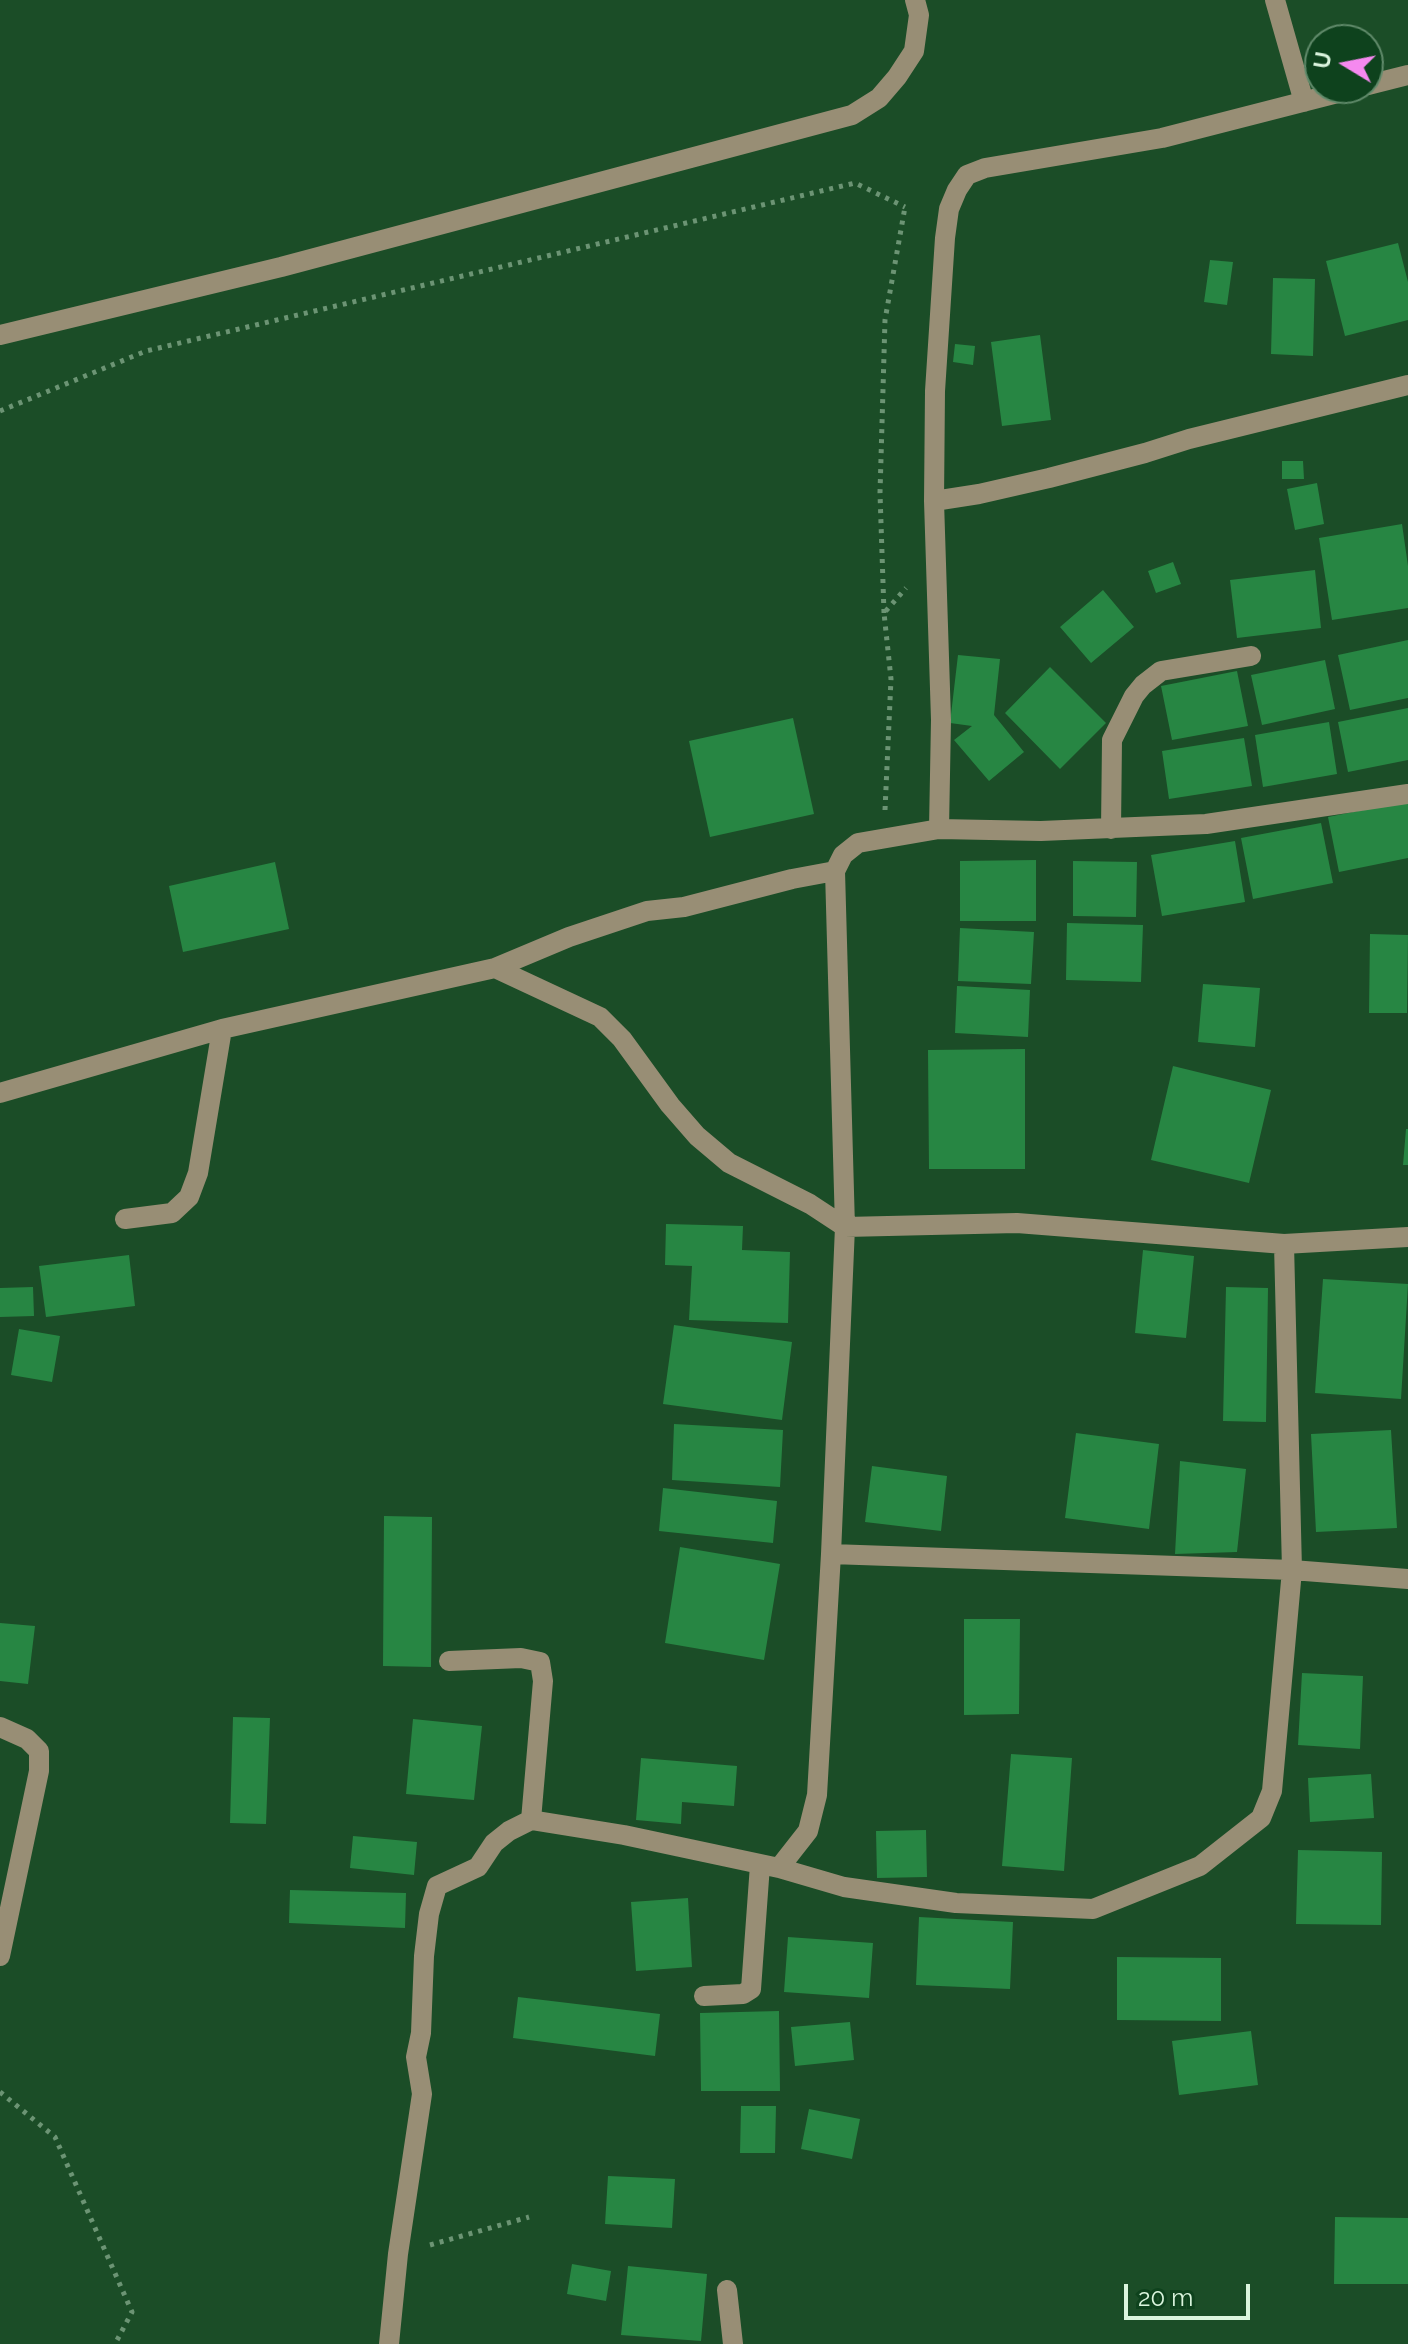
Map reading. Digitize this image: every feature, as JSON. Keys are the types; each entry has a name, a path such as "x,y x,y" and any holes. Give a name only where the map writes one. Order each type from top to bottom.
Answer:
{"street":[{"path":"0,335 281,267 852,115 879,98 914,51 919,15 915,0"},
{"path":"939,829 941,720 934,501 935,391 949,209 967,175 985,168 1162,138 1304,102 1275,0"},
{"path":"1384,81 1408,75"},
{"path":"934,501 979,494 1103,465 1189,439 1408,385"},
{"path":"1111,829 1112,740 1134,696 1161,671 1251,656"},
{"path":"704,1996 743,1994 751,1989 770,1866 808,1831 817,1795 845,1227 835,871 843,855 858,843 939,829 1111,829 1206,824 1408,794"},
{"path":"0,1093 222,1029 495,968 569,937 647,911 684,907 835,871"},
{"path":"495,968 600,1017 622,1039 697,1136 729,1163 810,1204 845,1227 1017,1223 1284,1244 1408,1237"},
{"path":"125,1219 172,1213 189,1197 198,1173 222,1029"},
{"path":"389,2344 398,2254 422,2094 416,2057 421,2033 429,1914 437,1886 478,1867 494,1843 509,1831 531,1820 624,1835 770,1866 844,1887 956,1903 1093,1909 1200,1866 1261,1818 1272,1791 1292,1570 1284,1244"},
{"path":"831,1554 1292,1570 1408,1579"},
{"path":"449,1661 521,1658 540,1662 543,1681 531,1820"},
{"path":"0,1727 27,1739 39,1751 39,1771 0,1956"},
{"path":"727,2290 733,2344"}],"path":[{"path":"0,411 146,351 855,183 905,207 885,320 880,493 884,613 891,679 883,839"},
{"path":"884,613 936,555"},
{"path":"0,2092 55,2137 132,2312 115,2344"},
{"path":"398,2254 529,2217"}],"building":[{"path":"1398,243 1408,282 1408,320 1345,336 1326,261"},
{"path":"1210,260 1233,262 1227,305 1204,302"},
{"path":"1273,278 1315,279 1313,356 1271,354"},
{"path":"1040,335 1051,420 1002,426 991,342"},
{"path":"955,344 975,346 973,365 953,362"},
{"path":"1282,461 1303,461 1304,479 1282,479"},
{"path":"1317,483 1324,524 1295,530 1287,489"},
{"path":"1402,524 1408,566 1408,608 1332,620 1319,538"},
{"path":"1173,562 1181,584 1156,593 1148,571"},
{"path":"1315,570 1321,628 1237,638 1230,580"},
{"path":"1103,590 1134,627 1091,663 1060,627"},
{"path":"1408,640 1408,698 1350,710 1338,655"},
{"path":"958,655 1000,659 994,715 1024,752 989,781 954,740 972,726 950,723"},
{"path":"1325,660 1335,709 1262,725 1251,675"},
{"path":"1050,667 1106,723 1060,769 1005,713"},
{"path":"1237,671 1248,726 1172,740 1161,686"},
{"path":"1408,708 1408,760 1348,772 1338,722"},
{"path":"793,718 814,814 710,837 689,741"},
{"path":"1329,722 1337,774 1263,787 1255,735"},
{"path":"1244,738 1252,786 1169,799 1162,751"},
{"path":"1408,801 1408,858 1339,872 1328,817"},
{"path":"1321,823 1333,883 1253,899 1241,838"},
{"path":"1235,841 1245,902 1162,916 1151,855"},
{"path":"1036,860 1036,921 960,921 960,861"},
{"path":"1073,861 1137,862 1136,917 1073,916"},
{"path":"275,862 289,929 183,952 169,886"},
{"path":"1067,923 1143,925 1141,982 1066,980"},
{"path":"960,928 1034,932 1031,984 958,981"},
{"path":"1370,934 1408,935 1407,1013 1369,1013"},
{"path":"1203,984 1260,988 1255,1047 1198,1042"},
{"path":"957,986 1030,990 1028,1037 955,1033"},
{"path":"1025,1049 1025,1169 929,1169 928,1050"},
{"path":"1173,1066 1271,1090 1249,1183 1151,1160"},
{"path":"1406,1129 1408,1165 1403,1165"},
{"path":"666,1224 743,1226 742,1250 790,1252 788,1323 689,1320 692,1266 665,1265"},
{"path":"1143,1250 1194,1256 1186,1338 1135,1333"},
{"path":"129,1255 135,1306 46,1317 39,1266"},
{"path":"1323,1279 1408,1284 1401,1399 1315,1393"},
{"path":"33,1287 34,1316 0,1317 0,1288"},
{"path":"1226,1287 1268,1288 1266,1422 1223,1421"},
{"path":"674,1325 792,1342 782,1420 663,1404"},
{"path":"19,1329 60,1336 52,1382 11,1375"},
{"path":"674,1424 783,1430 780,1487 672,1480"},
{"path":"1391,1430 1397,1528 1316,1532 1311,1434"},
{"path":"1076,1433 1159,1444 1149,1529 1065,1518"},
{"path":"1180,1461 1246,1469 1237,1552 1175,1554"},
{"path":"872,1466 947,1476 941,1531 865,1522"},
{"path":"663,1488 777,1501 773,1543 659,1531"},
{"path":"384,1516 432,1517 431,1667 383,1666"},
{"path":"680,1547 780,1564 764,1660 665,1643"},
{"path":"964,1619 1020,1619 1019,1714 964,1715"},
{"path":"0,1623 35,1626 28,1684 0,1681"},
{"path":"1302,1673 1363,1676 1360,1749 1298,1745"},
{"path":"233,1717 270,1718 266,1824 230,1823"},
{"path":"413,1719 482,1726 474,1800 406,1794"},
{"path":"1011,1754 1072,1758 1064,1871 1002,1866"},
{"path":"641,1758 737,1766 734,1806 682,1802 681,1824 636,1820"},
{"path":"1371,1774 1374,1818 1310,1822 1308,1778"},
{"path":"926,1830 927,1877 877,1878 876,1831"},
{"path":"353,1836 417,1842 414,1875 350,1868"},
{"path":"1298,1850 1382,1852 1381,1925 1296,1924"},
{"path":"290,1890 406,1893 405,1928 289,1923"},
{"path":"688,1898 692,1967 636,1971 631,1902"},
{"path":"919,1917 1013,1922 1010,1989 916,1985"},
{"path":"788,1937 873,1943 869,1998 784,1992"},
{"path":"1117,1957 1221,1958 1221,2021 1117,2020"},
{"path":"518,1997 660,2014 655,2056 513,2038"},
{"path":"779,2011 780,2091 701,2091 700,2013"},
{"path":"850,2022 854,2060 795,2066 791,2027"},
{"path":"1251,2031 1258,2085 1179,2095 1172,2041"},
{"path":"741,2106 776,2106 775,2153 740,2153"},
{"path":"809,2109 860,2119 852,2159 801,2149"},
{"path":"608,2176 675,2179 672,2228 605,2224"},
{"path":"1335,2217 1408,2218 1408,2284 1334,2284"},
{"path":"572,2264 611,2271 606,2301 567,2294"},
{"path":"628,2266 707,2274 701,2341 621,2335"}]}
